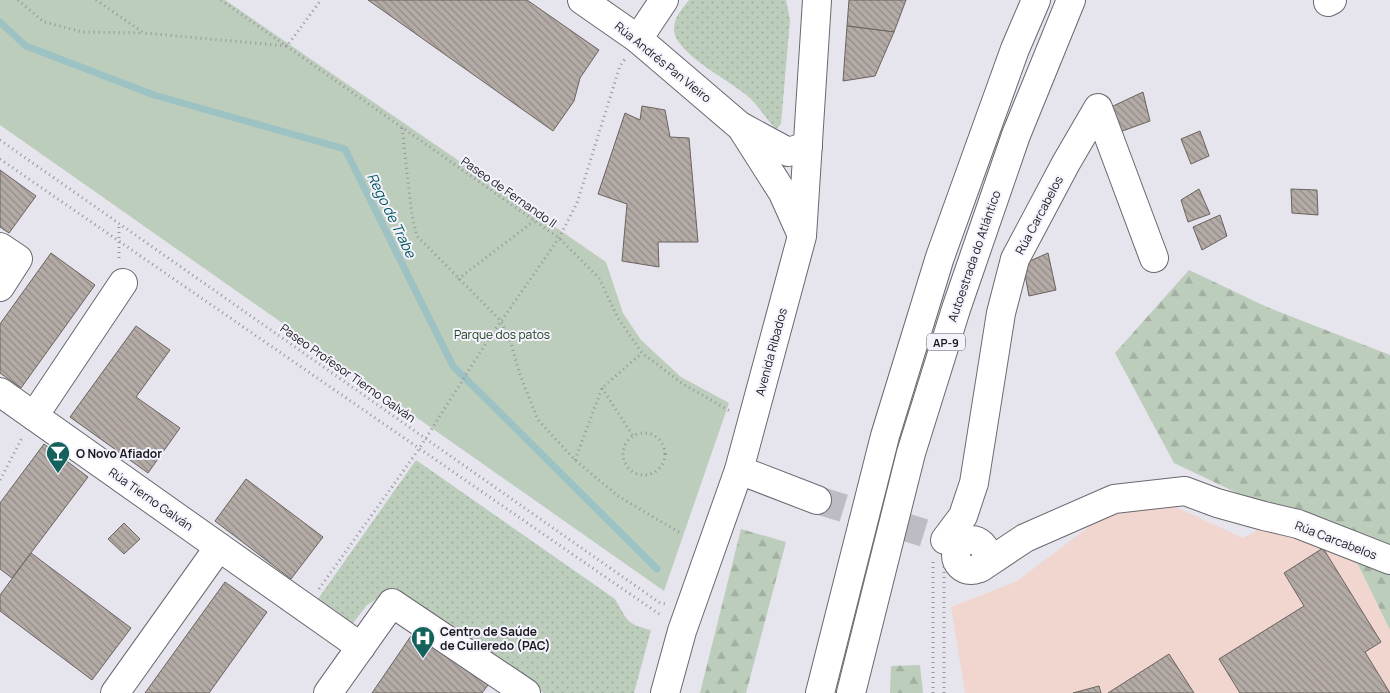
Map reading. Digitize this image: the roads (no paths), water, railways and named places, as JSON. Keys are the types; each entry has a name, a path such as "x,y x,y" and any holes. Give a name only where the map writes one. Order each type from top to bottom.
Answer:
{"main road":[{"name":"Rúa Andrés Pan Vieiro","path":"582,0 638,39 741,127 788,152 808,146"},
{"path":"638,39 664,0"},
{"name":"Avenida Ribados","path":"666,693 682,631 739,470 802,236 818,0"},
{"name":"AP-9","path":"820,693 885,436 940,257 1015,49 1036,0"},
{"name":"Autoestrada do Atlántico","path":"851,693 912,453 956,310 1016,135 1071,0"},
{"name":"Rúa Carcabelos","path":"1154,258 1098,108 1066,162 1015,259 1001,313 974,483 963,516 959,547 1025,538 1114,499 1185,491 1217,503 1298,524 1390,560"},
{"name":"Rúa Andrés Pan Vieiro","path":"741,127 783,193 802,236"},
{"path":"0,247 18,259 0,287"},
{"path":"34,416 123,283"},
{"name":"Rúa Tierno Galván","path":"0,392 361,647"},
{"path":"739,470 817,500"},
{"path":"115,693 219,547"},
{"path":"328,693 392,602 526,693"}],"waterway":[{"name":"Rego de Trabe","path":"0,22 26,46 154,95 345,149 453,366 657,569"}],"tunnel":[{"path":"817,500 934,536"}],"place":[{"name":"O Novo Afiador","path":"58,474"},
{"name":"Centro de Saúde de Culleredo (PAC)","path":"423,659"}],"park label":[{"name":"Parque dos patos","path":"502,334"}]}
